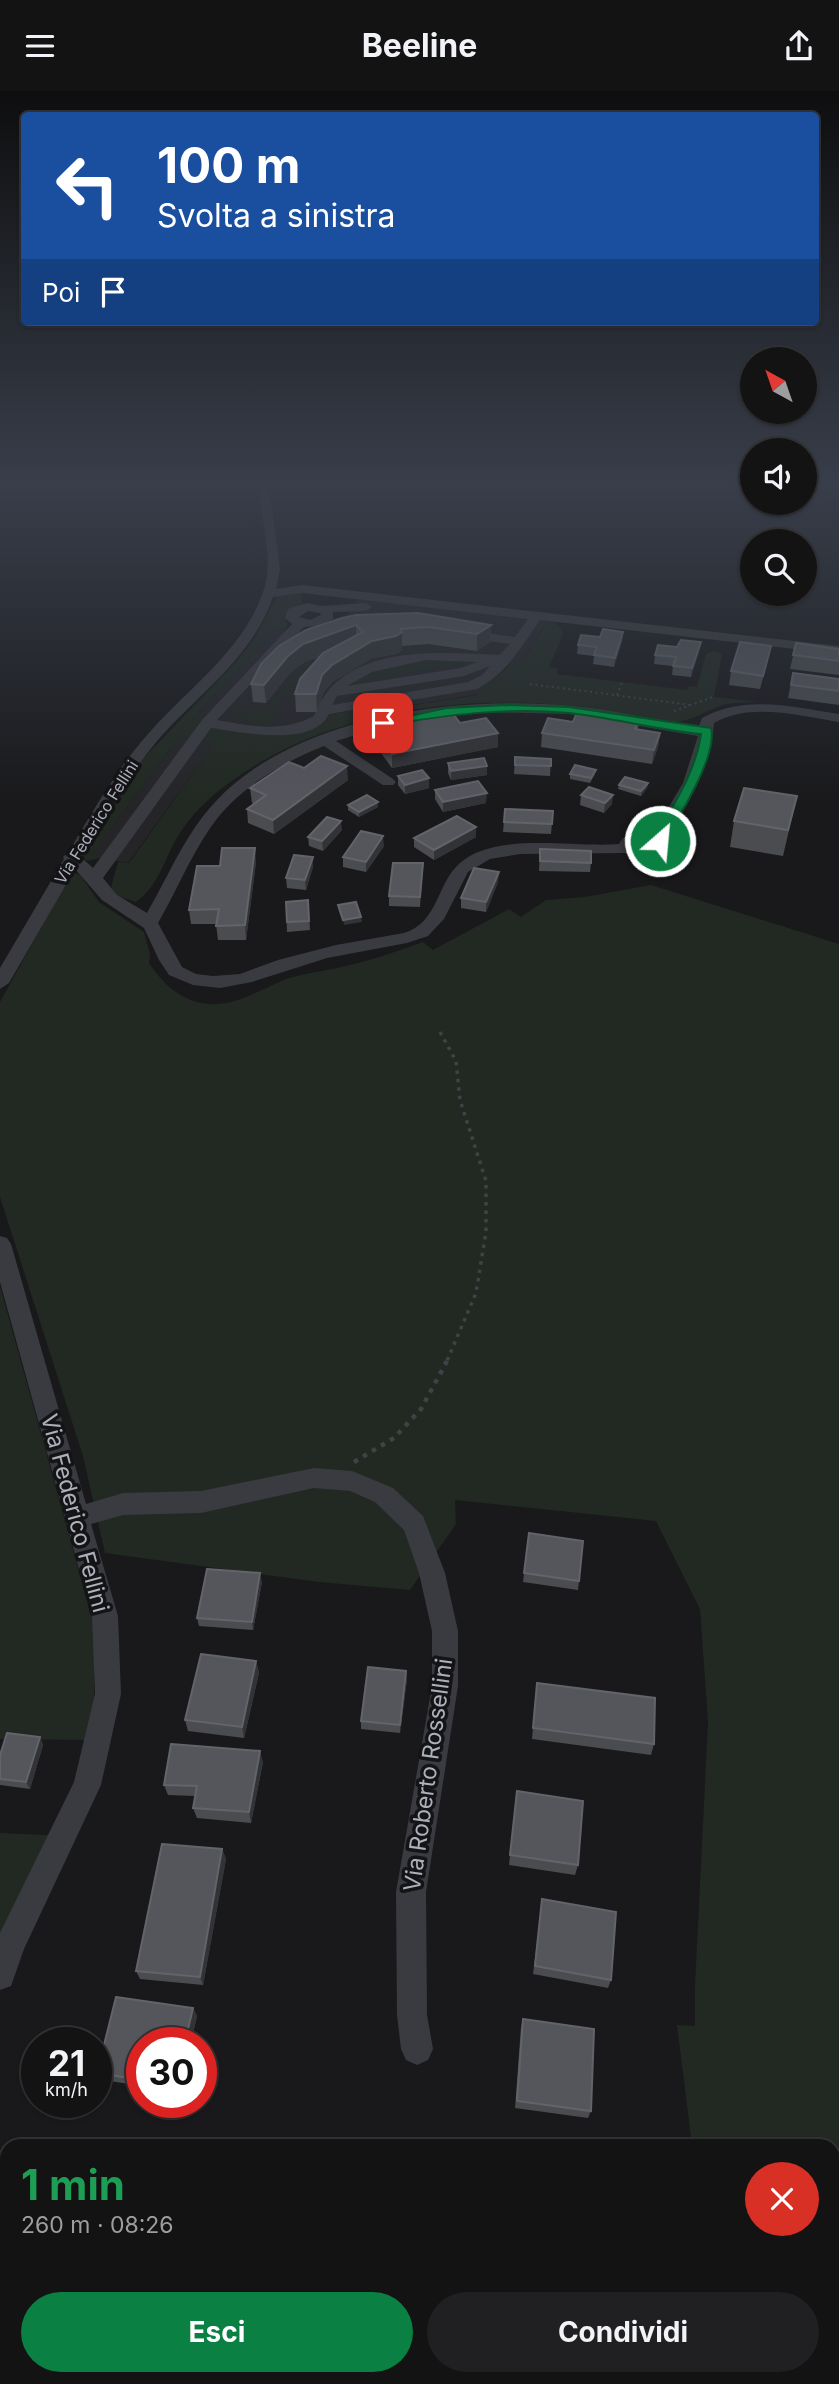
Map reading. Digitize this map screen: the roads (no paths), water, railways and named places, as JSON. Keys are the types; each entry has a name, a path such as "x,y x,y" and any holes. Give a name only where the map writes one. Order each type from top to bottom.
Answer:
{"street":[{"path":"269,594 277,592"},
{"path":"315,592 319,610 312,624 300,623 291,615 297,609 319,610 355,605 839,650"},
{"path":"329,592 532,621"},
{"name":"Via Federico Fellini","path":"0,983 71,857 123,773 154,736 243,645 269,594"},
{"path":"319,610 357,621"},
{"path":"323,711 472,686 487,678 509,655 532,621"},
{"path":"94,878 207,723 300,623"},
{"path":"451,633 519,641"},
{"path":"332,693 464,672 509,655"},
{"path":"207,723 255,730 287,731 307,727 320,718 332,693 356,674 393,661 434,656 495,660"},
{"path":"226,702 236,721 255,730"},
{"path":"149,923 198,837 222,802 264,769 325,740 410,716 506,708 569,710 707,731"},
{"path":"71,857 94,878 102,891 113,901 149,923 172,967 182,975 220,982 237,981 286,963 349,946 417,935 429,927 437,916 457,873 484,855 520,850 609,851 628,848 629,839 637,836 657,839 671,820 705,751 707,721 714,716 739,708 839,718"},
{"path":"325,740 388,782"},
{"name":"Via Federico Fellini","path":"0,1244 105,1616 108,1694 87,1785 10,1945 0,1975"},
{"name":"Via Roberto Rossellini","path":"79,1517 123,1504 201,1501 314,1478 352,1481 384,1495 414,1524 432,1573 445,1631 445,1686 411,1892 412,2015 418,2049"}]}
